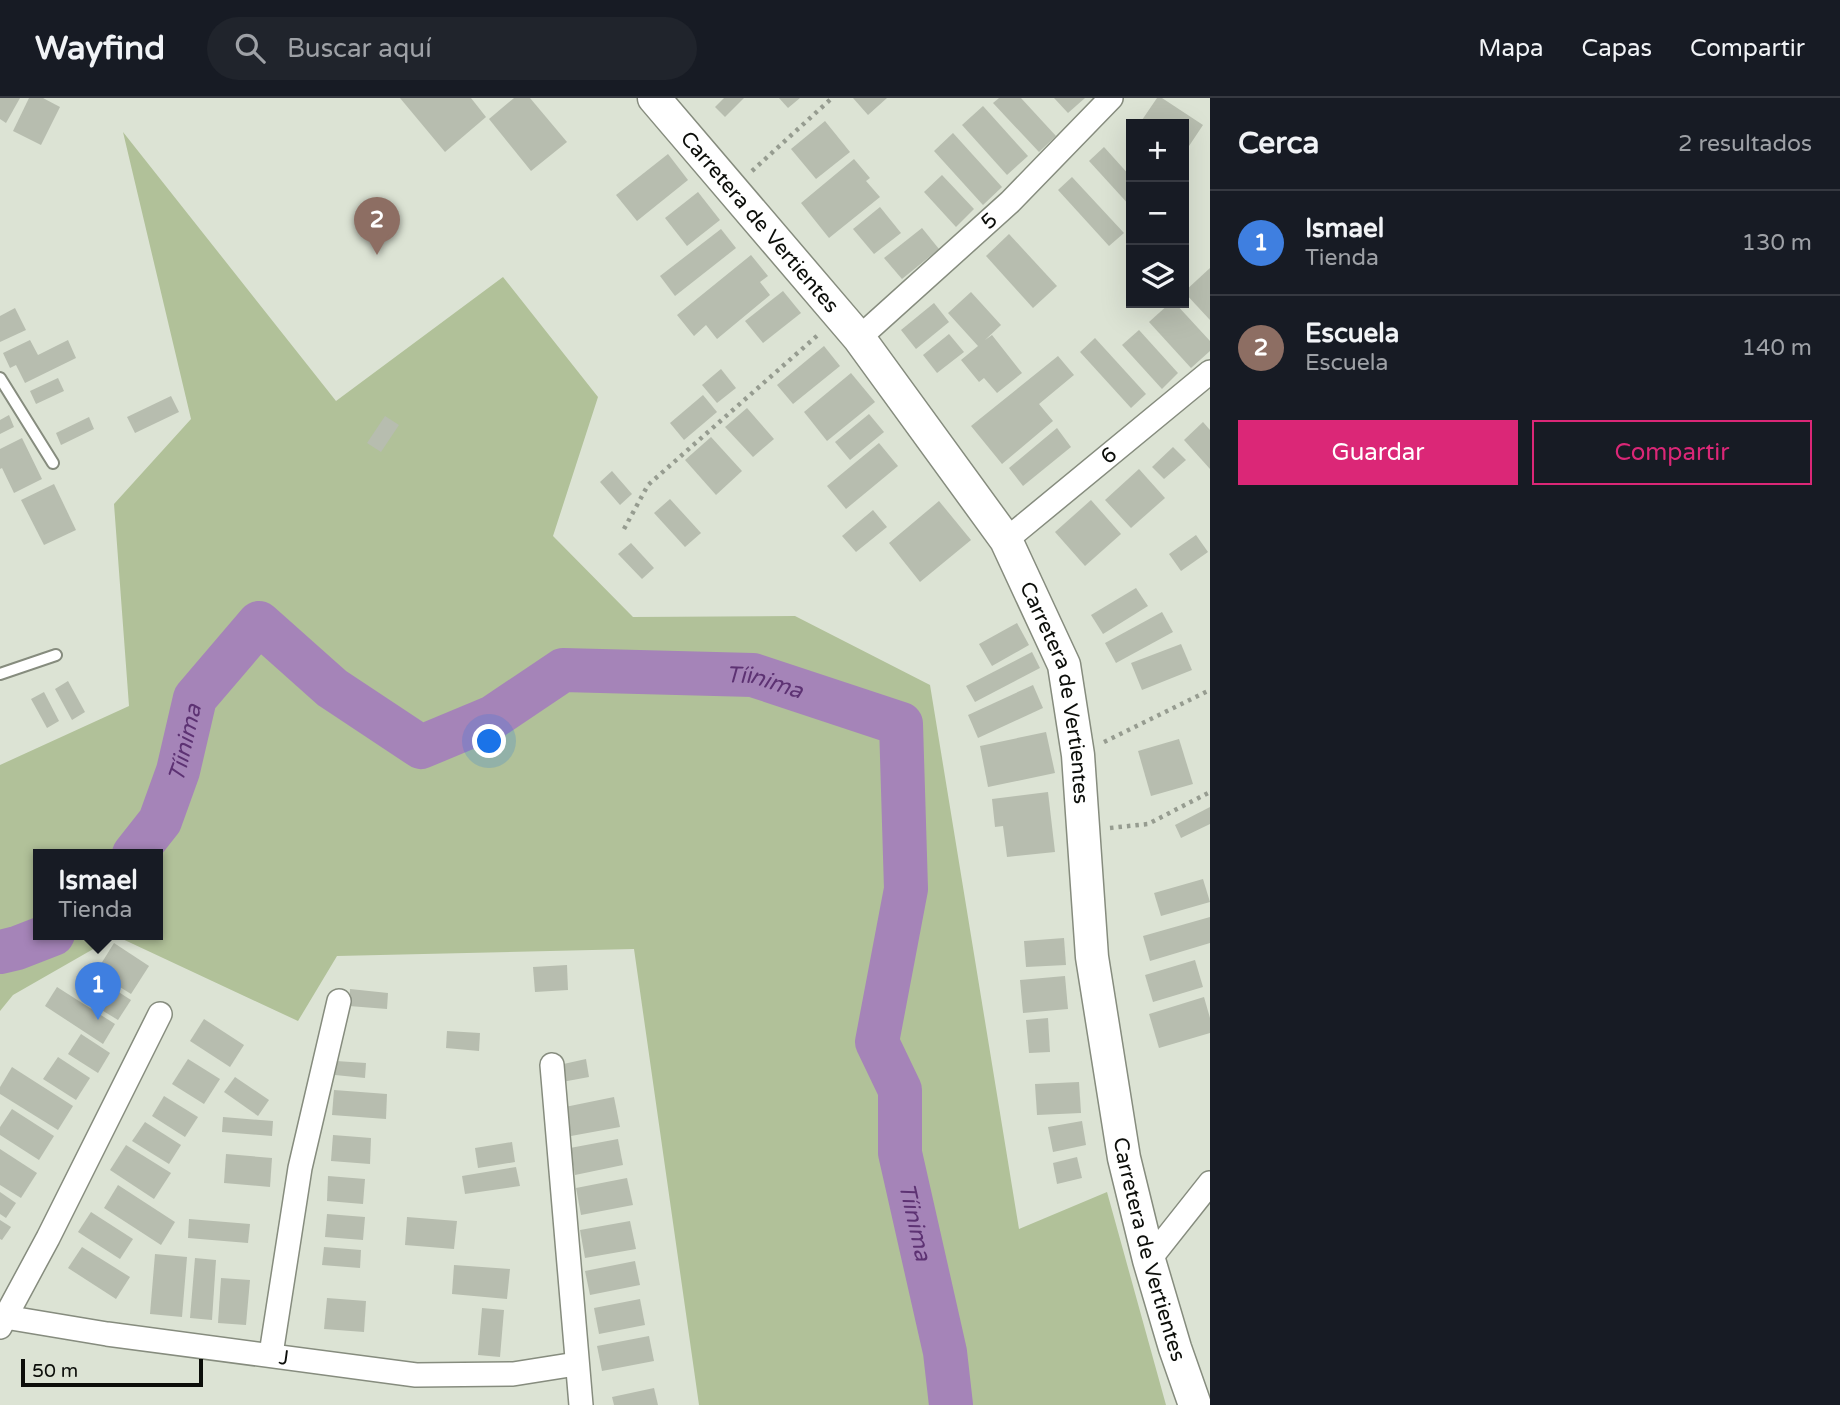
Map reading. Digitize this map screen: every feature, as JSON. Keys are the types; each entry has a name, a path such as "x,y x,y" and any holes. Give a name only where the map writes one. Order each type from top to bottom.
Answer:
{"main road":[{"name":"Carretera de Vertientes","path":"654,98 859,338 1006,540 1064,665 1078,755 1092,957 1124,1158 1149,1260 1195,1405"}],"street":[{"name":"5","path":"859,338 1010,202 1111,98"},
{"name":"6","path":"1006,540 1210,372"},
{"path":"271,1354 300,1168 339,1001"},
{"path":"3,1322 160,1014"},
{"path":"552,1065 581,1405"},
{"path":"1149,1260 1210,1183"},
{"name":"J","path":"3,1322 271,1354 416,1375 513,1374 576,1364"}],"lane":[{"path":"0,378 53,463"},
{"path":"0,674 56,655"}],"path":[{"path":"752,171 832,98"},
{"path":"624,530 648,485 825,329"},
{"path":"1078,755 1210,690"},
{"path":"1083,830 1148,824 1210,792"}],"green space":[{"path":"123,132 336,401 503,277 598,397 553,536 633,617 795,616 930,685 1019,1229 1107,1192 1166,1405 699,1405 634,949 337,956 298,1021 125,940 163,940 163,849 33,849 33,940 109,940 13,995 0,1011 0,765 129,706 114,504 191,419"}],"building":[{"path":"0,98 20,98 6,123 0,119"},
{"path":"29,98 43,98 60,107 41,145 13,131"},
{"path":"400,98 471,98 486,117 445,152"},
{"path":"514,98 530,98 567,142 531,171 489,119"},
{"path":"724,98 744,98 725,117 715,107"},
{"path":"779,98 800,98 788,108"},
{"path":"853,98 887,98 868,115"},
{"path":"999,98 1021,98 1056,136 1039,152 993,103"},
{"path":"1054,98 1085,98 1068,113"},
{"path":"1157,98 1162,98 1203,125 1189,146 1189,119 1143,119"},
{"path":"983,106 1028,156 1007,175 962,125"},
{"path":"825,121 850,152 816,179 791,149"},
{"path":"953,133 1002,187 983,205 934,151"},
{"path":"1104,147 1126,171 1126,202 1089,161"},
{"path":"668,154 688,180 637,221 616,195"},
{"path":"854,159 870,178 866,181 880,197 829,238 801,203"},
{"path":"942,175 974,209 956,227 924,192"},
{"path":"1072,177 1124,233 1109,246 1058,190"},
{"path":"698,192 720,220 687,246 665,218"},
{"path":"880,207 901,233 874,254 853,229"},
{"path":"922,228 939,249 902,279 884,258"},
{"path":"721,229 736,248 675,296 660,276"},
{"path":"1009,234 1057,286 1033,308 986,256"},
{"path":"751,255 768,276 760,282 770,295 717,339 706,325 694,336 677,315"},
{"path":"1210,268 1210,320 1189,297 1189,287"},
{"path":"783,291 801,313 763,343 745,321"},
{"path":"971,292 1001,325 985,340 992,335 1022,373 997,393 984,378 979,382 961,360 978,346 948,313"},
{"path":"934,303 949,322 916,349 901,330"},
{"path":"15,308 26,330 0,342 0,316"},
{"path":"1164,308 1180,308 1210,341 1210,351 1191,368 1149,322"},
{"path":"1139,330 1178,373 1162,389 1122,345"},
{"path":"949,334 964,352 937,373 923,355"},
{"path":"1095,338 1146,394 1131,408 1080,352"},
{"path":"30,340 38,355 68,340 76,358 25,383 16,365 10,368 3,353"},
{"path":"824,346 840,366 793,404 777,385"},
{"path":"1058,356 1074,375 1039,404 1053,421 1002,464 971,426"},
{"path":"721,369 736,388 717,403 702,385"},
{"path":"851,373 875,402 827,441 804,412"},
{"path":"58,378 64,391 36,404 30,391"},
{"path":"703,395 717,412 684,440 670,423"},
{"path":"171,396 179,412 135,433 127,417"},
{"path":"747,408 774,439 753,457 725,427"},
{"path":"869,414 884,432 850,460 835,442"},
{"path":"9,415 14,427 0,434 0,420"},
{"path":"385,416 399,425 381,452 367,443"},
{"path":"89,417 94,429 61,445 56,433"},
{"path":"1203,422 1210,430 1210,469 1184,440"},
{"path":"1057,428 1071,447 1023,486 1009,468"},
{"path":"711,437 742,471 716,495 685,460"},
{"path":"22,438 42,479 14,493 2,468 0,469 0,449"},
{"path":"879,443 898,466 846,509 827,486"},
{"path":"1173,447 1186,460 1164,479 1152,467"},
{"path":"1139,469 1165,498 1131,528 1105,500"},
{"path":"612,471 632,494 620,505 600,482"},
{"path":"54,484 76,530 44,545 21,500"},
{"path":"670,499 701,533 685,547 654,513"},
{"path":"1091,500 1121,534 1085,566 1055,532"},
{"path":"939,501 971,540 920,582 889,543"},
{"path":"873,510 887,527 856,552 842,536"},
{"path":"1196,535 1208,552 1181,571 1169,554"},
{"path":"631,543 654,568 642,579 618,554"},
{"path":"1136,588 1148,606 1103,634 1091,615"},
{"path":"1162,612 1173,632 1116,663 1105,643"},
{"path":"1017,623 1029,645 992,666 979,644"},
{"path":"1181,644 1192,670 1142,690 1131,663"},
{"path":"1032,652 1040,668 975,702 966,686"},
{"path":"68,681 85,712 72,720 55,689"},
{"path":"1033,685 1043,708 978,738 968,715"},
{"path":"44,692 59,721 47,728 31,699"},
{"path":"1046,732 1055,773 988,787 980,746"},
{"path":"1179,739 1193,784 1151,796 1138,751"},
{"path":"1048,792 1055,852 1007,857 1003,826 995,827 992,799"},
{"path":"1210,807 1210,824 1181,838 1175,825"},
{"path":"1203,879 1210,902 1161,916 1154,893"},
{"path":"1210,917 1210,943 1150,961 1143,936"},
{"path":"1064,938 1066,965 1026,967 1024,941"},
{"path":"114,943 149,966 131,994 96,972"},
{"path":"1195,960 1203,987 1153,1002 1145,975"},
{"path":"567,965 568,990 535,992 533,967"},
{"path":"1065,976 1068,1009 1023,1013 1020,980"},
{"path":"103,982 131,1000 118,1020 90,1003"},
{"path":"57,987 115,1024 103,1044 45,1006"},
{"path":"350,989 388,993 387,1009 349,1006"},
{"path":"1204,997 1210,1018 1210,1033 1159,1048 1149,1014"},
{"path":"1048,1018 1050,1052 1029,1053 1026,1020"},
{"path":"204,1019 244,1045 230,1067 190,1041"},
{"path":"447,1031 480,1033 479,1051 446,1048"},
{"path":"81,1034 110,1053 98,1073 68,1054"},
{"path":"58,1057 90,1078 76,1100 43,1079"},
{"path":"188,1059 220,1079 204,1104 172,1084"},
{"path":"586,1059 589,1077 562,1082 559,1065"},
{"path":"336,1061 366,1063 365,1078 335,1075"},
{"path":"12,1067 73,1106 58,1130 0,1094 0,1087"},
{"path":"235,1077 269,1100 258,1116 224,1092"},
{"path":"1079,1082 1081,1113 1037,1115 1035,1084"},
{"path":"334,1090 387,1094 386,1119 332,1115"},
{"path":"164,1096 198,1117 185,1137 152,1116"},
{"path":"614,1097 620,1127 571,1136 565,1107"},
{"path":"12,1109 54,1136 39,1160 0,1135 0,1127"},
{"path":"223,1117 273,1121 272,1136 222,1132"},
{"path":"1082,1121 1086,1145 1053,1152 1048,1127"},
{"path":"145,1122 181,1145 169,1164 132,1141"},
{"path":"333,1135 371,1138 370,1164 331,1161"},
{"path":"618,1139 623,1165 575,1175 570,1148"},
{"path":"512,1142 515,1162 478,1168 475,1148"},
{"path":"126,1145 171,1173 154,1199 110,1170"},
{"path":"0,1149 37,1173 21,1198 0,1185"},
{"path":"226,1154 272,1158 270,1187 224,1183"},
{"path":"1077,1157 1082,1178 1057,1184 1053,1163"},
{"path":"516,1167 520,1186 465,1194 462,1176"},
{"path":"328,1176 365,1179 363,1204 327,1201"},
{"path":"627,1178 633,1205 581,1215 576,1188"},
{"path":"118,1185 175,1222 161,1245 104,1208"},
{"path":"0,1192 16,1203 6,1218 0,1214"},
{"path":"91,1212 133,1239 120,1259 78,1232"},
{"path":"327,1214 365,1217 363,1240 325,1237"},
{"path":"407,1217 457,1221 454,1249 405,1245"},
{"path":"189,1219 250,1224 248,1243 188,1238"},
{"path":"0,1220 11,1227 2,1240 0,1239"},
{"path":"630,1221 636,1249 585,1258 580,1230"},
{"path":"82,1247 130,1277 116,1299 68,1268"},
{"path":"324,1247 361,1250 360,1268 322,1265"},
{"path":"155,1254 187,1257 182,1317 150,1314"},
{"path":"195,1258 216,1260 212,1320 190,1318"},
{"path":"635,1261 640,1285 590,1295 585,1271"},
{"path":"454,1265 510,1269 507,1299 452,1294"},
{"path":"221,1278 250,1280 246,1325 218,1323"},
{"path":"327,1298 366,1301 364,1332 324,1329"},
{"path":"640,1299 645,1325 599,1334 594,1308"},
{"path":"482,1308 504,1310 500,1357 478,1355"},
{"path":"649,1336 654,1361 602,1371 597,1346"},
{"path":"654,1388 658,1405 614,1405 612,1397"}],"waterway":[{"name":"Tíinima","path":"138,849 160,821 178,771 195,698 259,623 332,688 421,747 493,717 563,670 753,675 901,724 906,889 877,1042 900,1090 900,1153 945,1352 951,1405"},
{"name":"Tíinima","path":"0,952 38,940"}],"place":[{"name":"Escuela","path":"377,255"},
{"name":"Ismael","path":"98,1020"}]}
